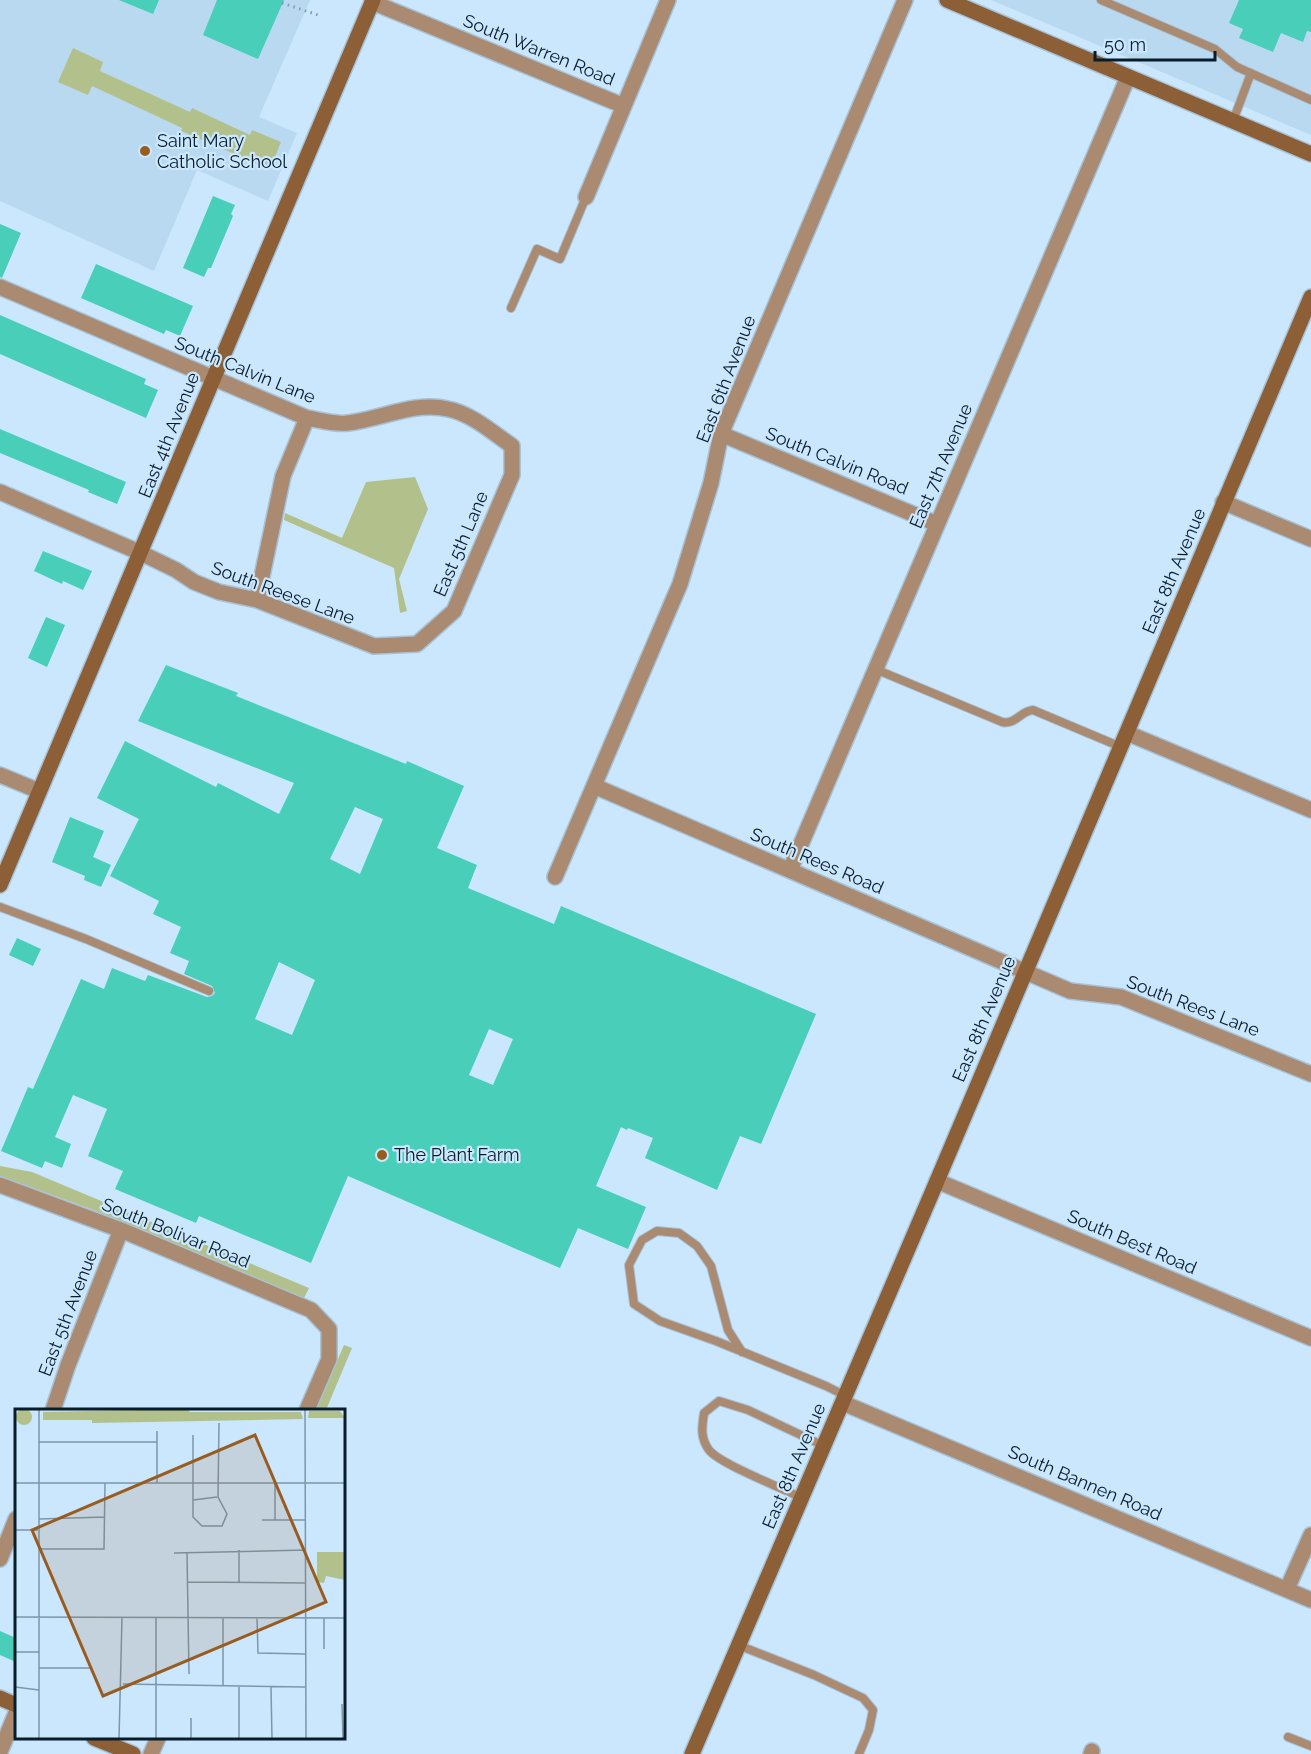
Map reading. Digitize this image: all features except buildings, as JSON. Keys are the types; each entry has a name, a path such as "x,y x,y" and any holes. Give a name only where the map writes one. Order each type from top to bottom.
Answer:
{"street":[{"path":"586,197 668,0"},
{"name":"East 6th Avenue","path":"555,877 680,584 711,483 721,434 905,0"},
{"path":"947,0 967,4 1128,77 1311,154"},
{"name":"South Warren Road","path":"373,1 624,106"},
{"name":"East 4th Avenue","path":"0,885 373,1"},
{"name":"East 7th Avenue","path":"790,870 1128,77"},
{"name":"South Calvin Lane","path":"0,287 307,418 345,424 378,418 412,407 448,409 474,419 512,446"},
{"name":"East 8th Avenue","path":"692,1754 1311,297"},
{"path":"257,600 283,476 307,418"},
{"name":"South Calvin Road","path":"721,434 937,524"},
{"name":"East 5th Lane","path":"417,644 454,611 512,475 512,446"},
{"name":"South Reese Lane","path":"0,492 141,553 176,570 194,582 219,592 257,600 374,646 417,644"},
{"path":"1223,502 1311,539"},
{"path":"1124,740 1311,810"},
{"path":"0,775 39,791"},
{"name":"South Rees Road","path":"594,786 1026,971"},
{"name":"South Rees Lane","path":"1026,971 1070,991 1122,997 1311,1074"},
{"name":"South Best Road","path":"937,1181 1311,1338"},
{"name":"South Bolivar Road","path":"0,1185 121,1230 311,1310 328,1329 329,1359 307,1409"},
{"name":"East 5th Avenue","path":"53,1409 68,1365 121,1230"},
{"name":"South Bannen Road","path":"844,1399 1311,1600"},
{"path":"0,1559 15,1522"},
{"path":"1287,1589 1311,1535"},
{"path":"0,1698 15,1705"},
{"path":"0,1752 15,1715"},
{"path":"99,1739 133,1754"},
{"path":"151,1754 157,1739"}],"lane":[{"path":"1101,0 1215,49 1234,64 1311,100"},
{"path":"1233,121 1251,73"},
{"path":"511,308 537,249 560,259 586,197"},
{"path":"875,669 1002,722 1012,722 1028,710 1033,710 1124,740"},
{"path":"0,907 86,939 209,991"},
{"path":"742,1352 728,1330 711,1266 697,1246 679,1233 657,1232 642,1240 629,1265 634,1304 660,1320 826,1386 844,1399"},
{"path":"802,1498 724,1461 709,1450 701,1434 704,1413 719,1401 748,1410 824,1446"},
{"path":"738,1645 814,1675 863,1698 873,1710 869,1730 859,1754"},
{"path":"1288,1737 1311,1746"}],"path":[{"path":"282,3 321,16"}],"shaded area":[{"name":"Saint Mary Catholic School","path":"0,0 310,0 259,117 297,133 268,201 197,170 154,271 0,201"},
{"path":"991,0 1311,0 1311,135"}],"green space":[{"path":"73,48 103,62 100,71 190,112 192,108 250,135 252,130 281,142 270,169 181,131 182,128 92,86 88,95 58,82"},
{"path":"415,477 428,509 399,579 407,611 400,613 394,568 284,520 285,513 342,538 366,482"},
{"path":"0,1166 32,1172 309,1288 304,1298 91,1209 0,1176"},
{"path":"344,1345 352,1348 326,1409 316,1409"}],"place":[{"name":"Saint Mary Catholic School","path":"145,151"},
{"name":"The Plant Farm","path":"382,1155"}]}
